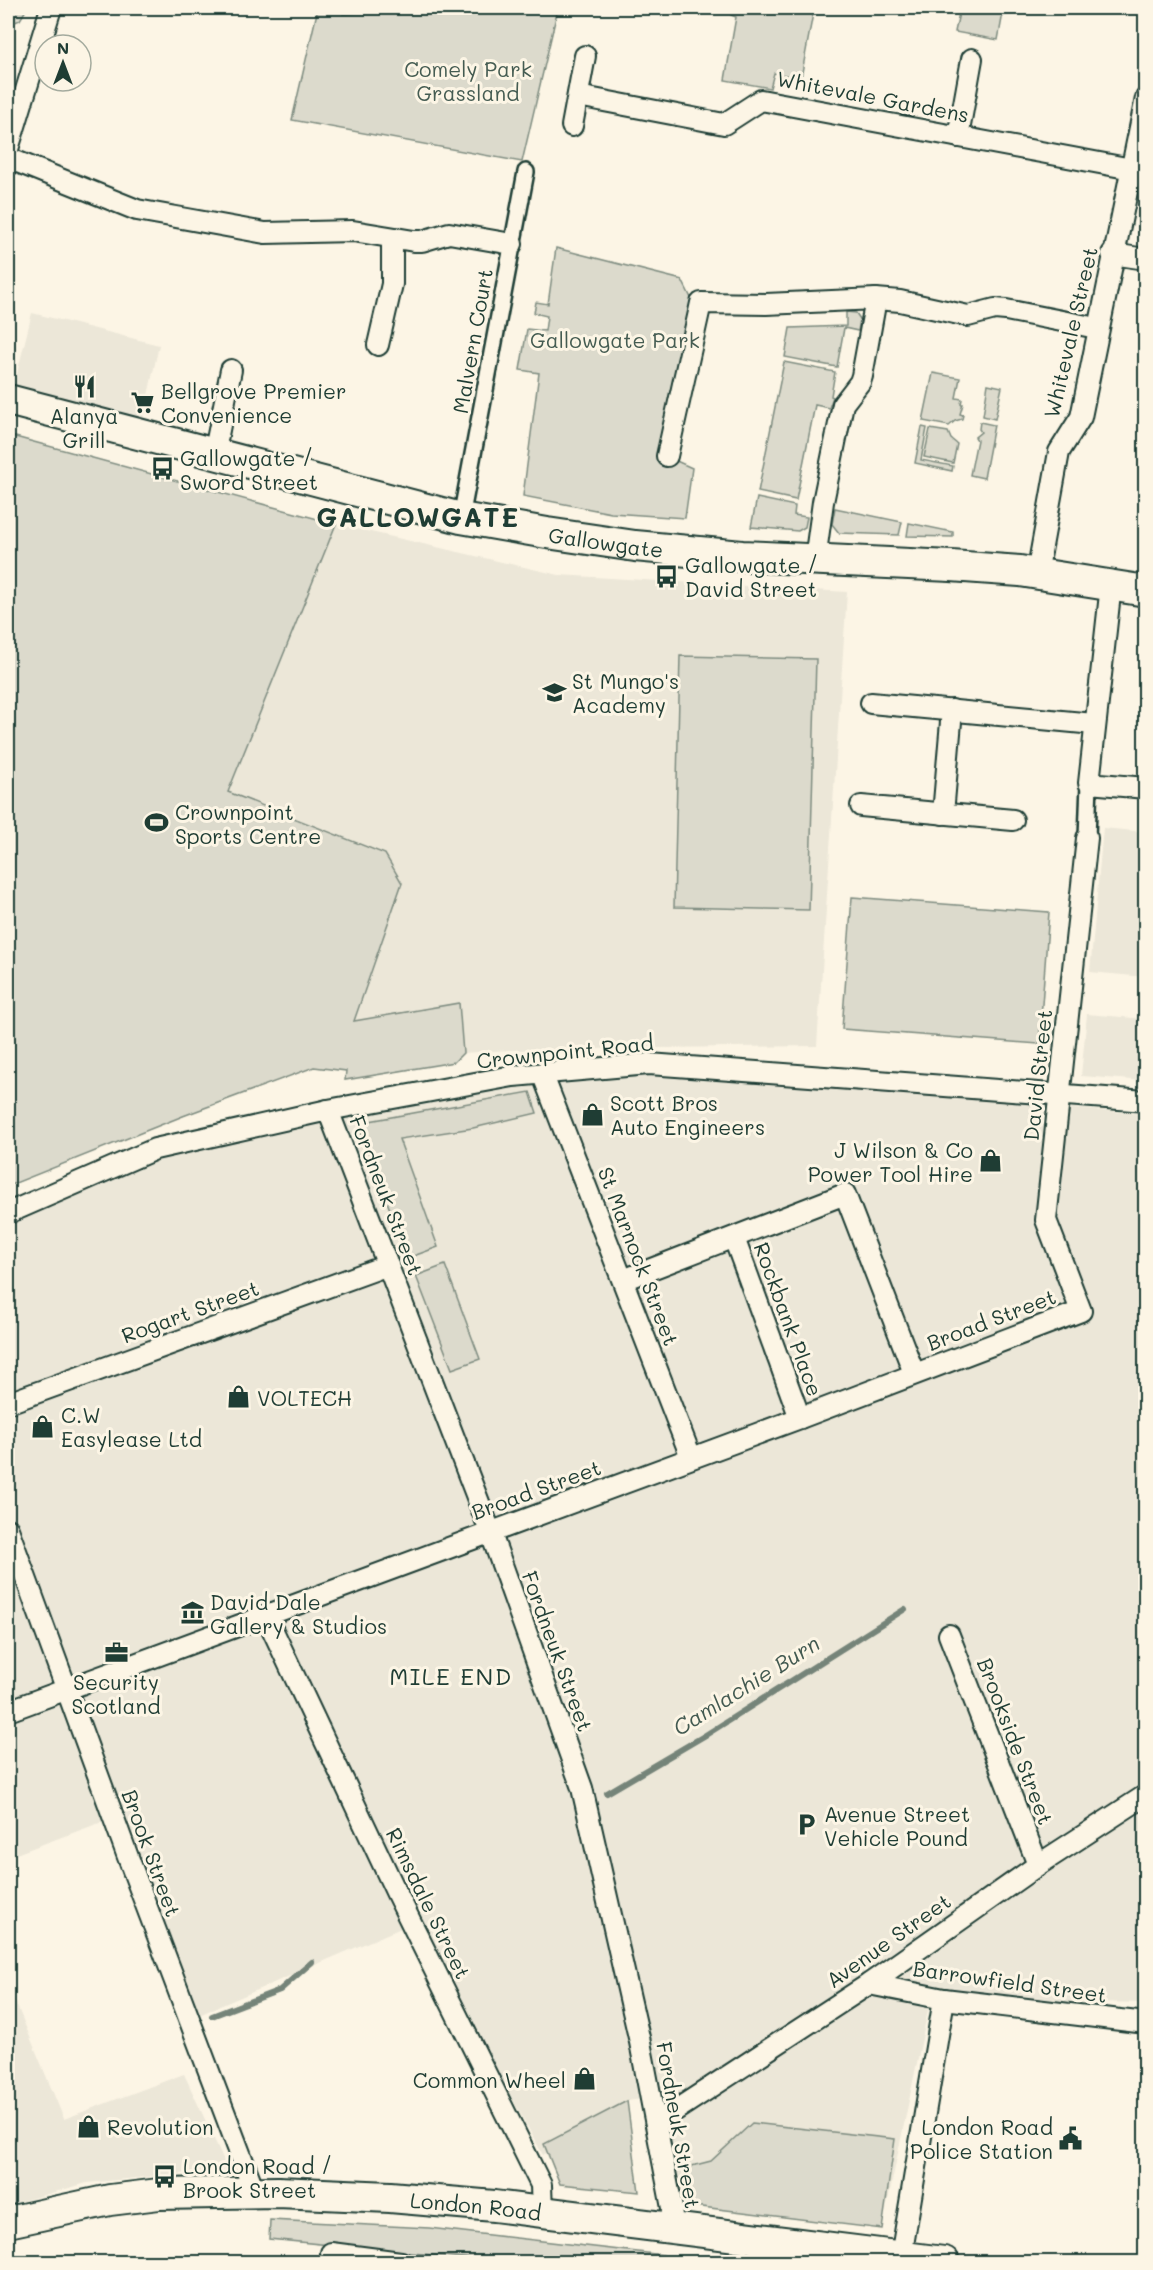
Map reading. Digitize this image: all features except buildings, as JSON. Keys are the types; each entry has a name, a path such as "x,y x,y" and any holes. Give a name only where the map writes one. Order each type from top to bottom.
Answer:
{"main road":[{"name":"Gallowgate","path":"8,400 461,518 635,546 742,556 951,566 1037,574 1146,591"},
{"name":"London Road","path":"8,2223 110,2200 159,2194 255,2193 390,2197 542,2212 944,2262"}],"street":[{"path":"8,149 11,124 26,94 51,8"},
{"path":"572,126 585,56"},
{"path":"958,137 972,58"},
{"name":"Whitevale Gardens","path":"578,96 724,124 761,100 1132,169"},
{"name":"Whitevale Street","path":"1037,574 1059,452 1079,421 1146,98"},
{"path":"8,158 137,210 265,233 353,231 422,241 449,233 512,244"},
{"name":"Malvern Court","path":"461,518 526,172"},
{"path":"378,345 392,284 392,238"},
{"path":"1112,254 1146,259"},
{"path":"815,560 823,502 843,404 862,376 876,299"},
{"path":"667,456 701,303 766,304 876,299 900,301 968,316 995,309 1006,310 1097,328"},
{"path":"214,455 231,370"},
{"path":"1086,838 1094,724 1111,585"},
{"path":"871,703 1094,724"},
{"path":"943,814 952,710"},
{"path":"1089,783 1146,788"},
{"path":"861,806 1013,820"},
{"name":"David Street","path":"1080,1311 1046,1220 1086,838"},
{"name":"Crownpoint Road","path":"8,1213 155,1149 328,1110 513,1076 542,1073 649,1064 1146,1101"},
{"name":"St Marnock Street","path":"542,1073 691,1457"},
{"name":"Fordneuk Street","path":"328,1110 490,1531 582,1788 640,2042 672,2208 671,2228"},
{"path":"623,1280 845,1194 914,1373"},
{"name":"Rockbank Place","path":"734,1238 800,1418"},
{"name":"Rogart Street","path":"8,1403 388,1265"},
{"name":"Broad Street","path":"8,1711 800,1418 1080,1311"},
{"name":"Brook Street","path":"8,1529 255,2193"},
{"name":"Rimsdale Street","path":"266,1616 397,1894 541,2185 542,2212"},
{"name":"Brookside Street","path":"949,1635 1038,1865"},
{"name":"Avenue Street","path":"656,2123 869,1984 1038,1865 1146,1795"},
{"name":"Barrowfield Street","path":"869,1984 944,1999 1146,2023"},
{"path":"902,2256 944,1999"},
{"path":"331,2253 401,2262"}],"shaded area":[{"path":"32,313 159,345 140,432 11,398"},
{"name":"St Mungo's Academy","path":"336,524 559,575 847,592 817,1046 511,1050 463,1053 459,1003 354,1022 402,883 385,854 228,793"},
{"path":"1103,828 1145,832 1145,977 1090,972"},
{"path":"1087,1014 1145,1019 1145,1081 1081,1076"},
{"path":"513,1070 825,1074 1041,1106 1145,1114 1145,2003 944,1999 931,1996 882,2229 694,2206 672,2208 651,2098 627,2101 543,2155 415,1922 199,2015 121,1815 8,1857 8,1205 189,1133"},
{"path":"8,1984 64,2119 184,2074 228,2169 87,2183 8,2205"}],"green space":[{"path":"8,8 27,8 20,20 8,25"},
{"name":"Comely Park Grassland","path":"318,8 343,8 343,14 463,8 558,8 522,162 292,120"},
{"path":"732,8 814,8 801,78 774,73 770,88 725,80 736,17 731,15"},
{"path":"960,8 1004,8 998,40 955,32"},
{"name":"Gallowgate Park","path":"556,248 682,280 695,306 663,455 692,468 685,518 611,513 523,496 539,373 520,370 527,329 545,331 547,316 534,313 536,302 548,304"},
{"path":"846,312 856,313 860,319 858,331 844,328 837,367 785,357 790,328 846,326"},
{"path":"784,362 835,372 831,396 833,397 829,408 815,405 796,500 758,492"},
{"path":"933,373 960,378 956,398 962,399 960,414 963,415 962,419 949,426 923,421"},
{"path":"988,384 1002,387 995,419 983,416"},
{"path":"980,422 994,425 984,478 970,475 977,440 975,437 981,432"},
{"path":"922,427 927,428 921,460 953,466 952,471 915,463"},
{"path":"930,429 948,432 957,444 953,463 924,457"},
{"name":"Crownpoint Sports Centre","path":"8,435 336,524 228,792 385,854 402,883 354,1021 459,1003 463,1053 454,1062 345,1080 346,1071 314,1067 183,1116 8,1186"},
{"path":"757,498 795,506 794,515 807,517 805,527 798,531 751,527"},
{"path":"835,508 902,522 899,535 839,533 832,524"},
{"path":"909,523 953,532 953,537 907,536"},
{"path":"680,656 816,659 809,910 674,907"},
{"path":"852,897 1049,912 1039,1044 842,1029"},
{"path":"530,1092 537,1113 473,1128 399,1139 438,1247 408,1258 360,1129 364,1122"},
{"path":"445,1265 480,1359 452,1369 416,1276"},
{"path":"627,2101 639,2192 560,2184 544,2144"},
{"path":"752,2123 895,2139 882,2229 694,2206 684,2168 711,2161"},
{"path":"270,2220 429,2228 663,2255 663,2262 504,2262 269,2239"}],"waterway":[{"name":"Camlachie Burn","path":"607,1793 704,1736 905,1609"},
{"name":"Camlachie Burn","path":"212,2016 280,1990 312,1962"}],"place":[{"name":"Alanya Grill","path":"84,387"},
{"name":"Bellgrove Premier Convenience","path":"143,402"},
{"name":"Gallowgate / Sword Street","path":"162,469"},
{"name":"Gallowgate / David Street","path":"667,576"},
{"name":"St Mungo's Academy","path":"554,692"},
{"name":"Crownpoint Sports Centre","path":"157,823"},
{"name":"Scott Bros Auto Engineers","path":"592,1114"},
{"name":"J Wilson & Co Power Tool Hire","path":"991,1161"},
{"name":"VOLTECH","path":"239,1397"},
{"name":"C.W Easylease Ltd","path":"43,1426"},
{"name":"David Dale Gallery & Studios","path":"192,1613"},
{"name":"Security Scotland","path":"116,1653"},
{"name":"Avenue Street Vehicle Pound","path":"806,1825"},
{"name":"Common Wheel","path":"584,2079"},
{"name":"Revolution","path":"89,2126"},
{"name":"London Road Police Station","path":"1071,2138"},
{"name":"London Road / Brook Street","path":"165,2177"}],"district":[{"name":"GALLOWGATE","path":"418,516"},
{"name":"MILE END","path":"451,1675"}]}
